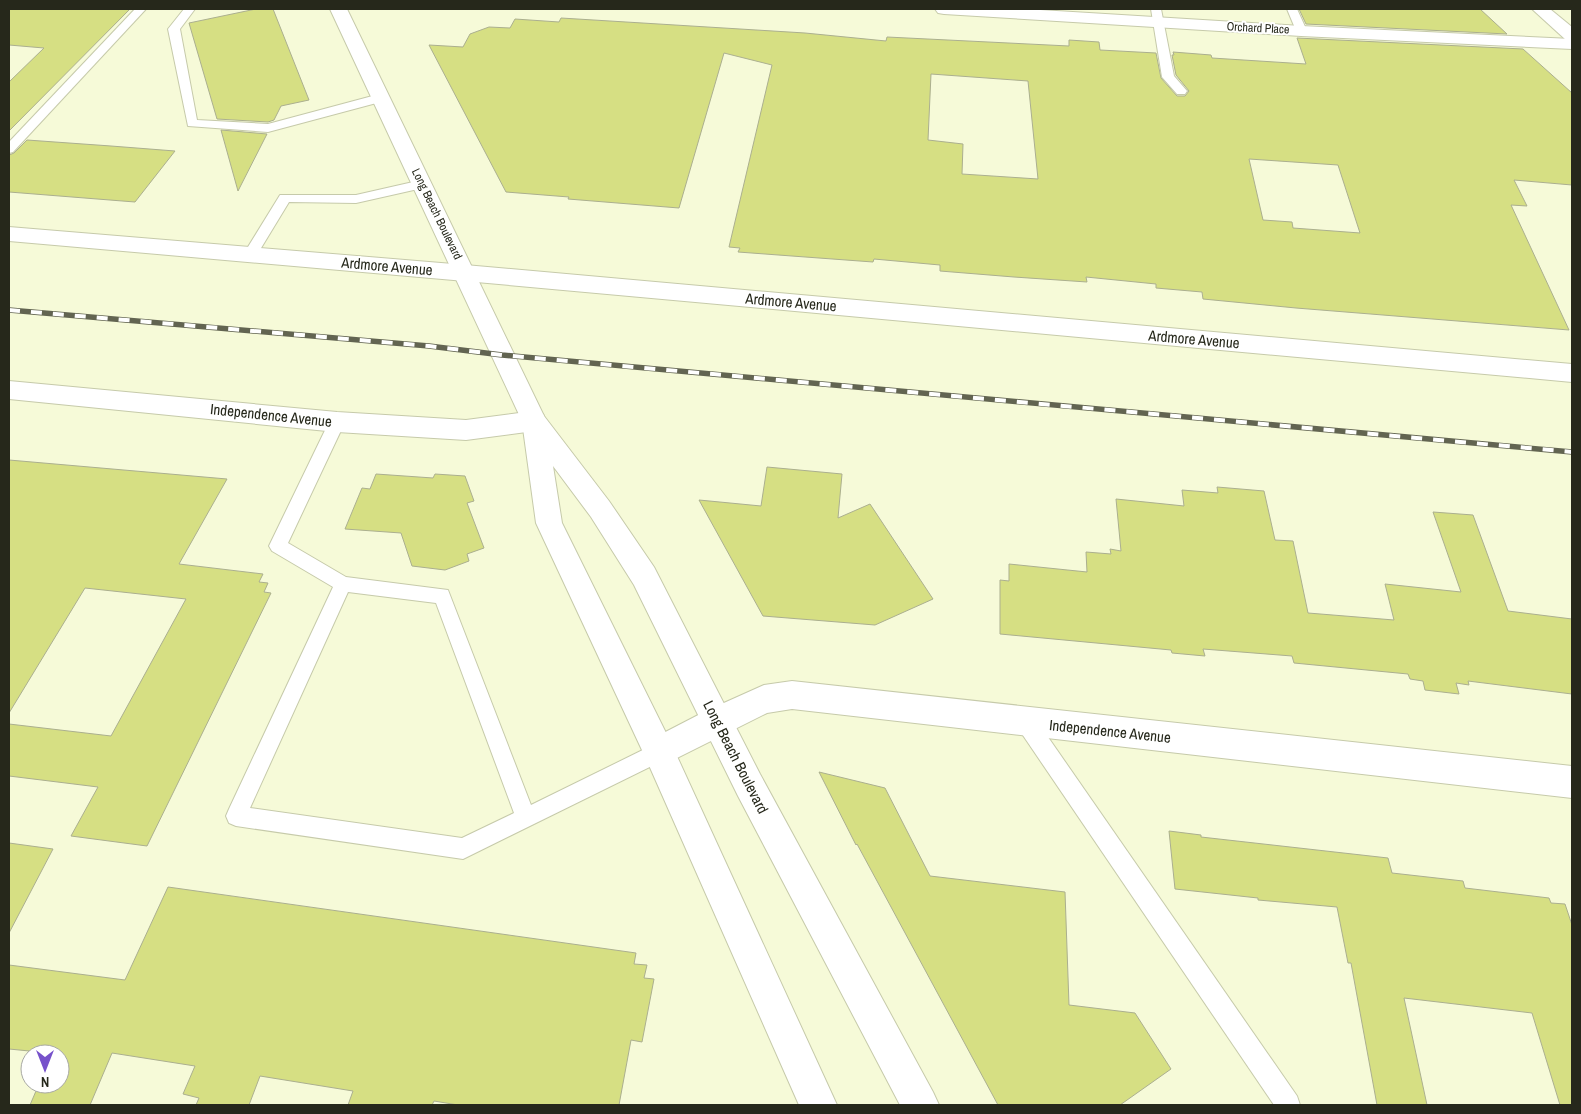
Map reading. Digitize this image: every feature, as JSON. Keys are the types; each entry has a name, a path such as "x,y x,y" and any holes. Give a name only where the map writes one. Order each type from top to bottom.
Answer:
{"street":[{"name":"Long Beach Boulevard","path":"338,9 534,420 600,510 644,576 757,800 920,1105"},
{"name":"Orchard Place","path":"944,9 1157,16 1301,31 1572,44"},
{"path":"1540,9 1572,36"},
{"name":"Ardmore Avenue","path":"9,234 465,273 1572,373"},
{"name":"Independence Avenue","path":"9,390 337,422 466,430 534,420"},
{"name":"Long Beach Boulevard","path":"534,420 549,523 659,752 818,1105"},
{"name":"Independence Avenue","path":"659,752 717,721 764,699 792,695 1572,782"}],"lane":[{"path":"9,149 140,9"},
{"path":"190,9 174,28 192,123 268,128 380,98"},
{"path":"1292,9 1301,31"},
{"path":"1157,16 1168,77 1181,91"},
{"path":"250,255 285,198 356,199 422,184"},
{"path":"337,422 278,546 343,584 442,596 526,818"},
{"path":"343,584 236,816 463,849 659,752"},
{"path":"1025,721 1288,1105"}],"building":[{"path":"9,9 130,9 9,131 9,82 44,48 9,45"},
{"path":"256,9 273,9 309,100 281,106 274,120 268,122 217,119 189,23"},
{"path":"1299,9 1480,9 1507,34 1306,24"},
{"path":"561,18 805,33 886,41 887,37 1069,46 1069,40 1099,42 1100,50 1156,53 1161,78 1177,96 1185,96 1189,91 1176,75 1173,52 1211,55 1212,58 1306,64 1297,38 1523,49 1572,93 1572,185 1514,180 1527,206 1511,205 1569,330 1203,299 1202,292 1156,288 1156,284 1086,277 1087,282 1014,277 940,271 940,265 874,259 873,262 738,252 740,248 729,247 772,65 724,53 679,208 506,192 429,45 463,47 470,34 489,27 510,28 515,19 559,22","holes":["931,74 1028,81 1038,179 962,174 963,144 928,140","1249,159 1338,165 1360,233 1293,228 1292,222 1263,220"]},
{"path":"221,130 267,134 238,191"},
{"path":"27,140 175,151 135,202 9,192 9,155 14,153"},
{"path":"9,460 227,479 179,564 263,574 259,582 268,583 264,592 271,593 147,846 71,836 98,787 9,776 9,724 111,736 186,599 85,588 9,713"},
{"path":"767,467 842,474 838,518 870,504 933,599 875,625 763,616 699,500 761,506"},
{"path":"376,474 433,478 435,474 465,476 474,501 467,503 484,548 467,554 469,561 445,570 412,566 401,533 345,529 362,488 370,489"},
{"path":"1217,487 1264,491 1275,540 1293,541 1308,613 1394,620 1385,584 1461,592 1433,512 1473,515 1508,611 1572,619 1572,694 1468,681 1469,685 1456,683 1459,694 1425,690 1423,681 1410,679 1408,674 1294,663 1292,656 1203,649 1205,656 1172,653 1171,650 1000,634 1000,580 1009,581 1009,564 1087,572 1086,552 1111,554 1110,549 1121,551 1116,499 1184,506 1182,490 1218,493"},
{"path":"819,772 885,788 930,876 1065,892 1069,1005 1135,1013 1171,1069 1120,1105 998,1105 856,845"},
{"path":"1169,831 1201,835 1201,837 1388,858 1392,873 1463,881 1465,888 1549,898 1551,903 1565,904 1572,925 1572,1105 1560,1105 1532,1013 1404,998 1427,1105 1377,1105 1351,963 1348,963 1337,907 1258,900 1258,898 1175,889"},
{"path":"9,843 53,849 9,933"},
{"path":"168,887 636,953 634,964 647,965 644,978 654,979 642,1042 631,1040 619,1105 458,1105 434,1101 432,1105 348,1105 353,1091 260,1076 249,1105 196,1105 199,1098 183,1094 195,1066 112,1053 90,1105 30,1105 35,1094 70,1094 70,1044 20,1044 20,1050 9,1049 9,965 125,980"}],"railway":[{"path":"9,310 429,346 502,355 1572,452"}]}
